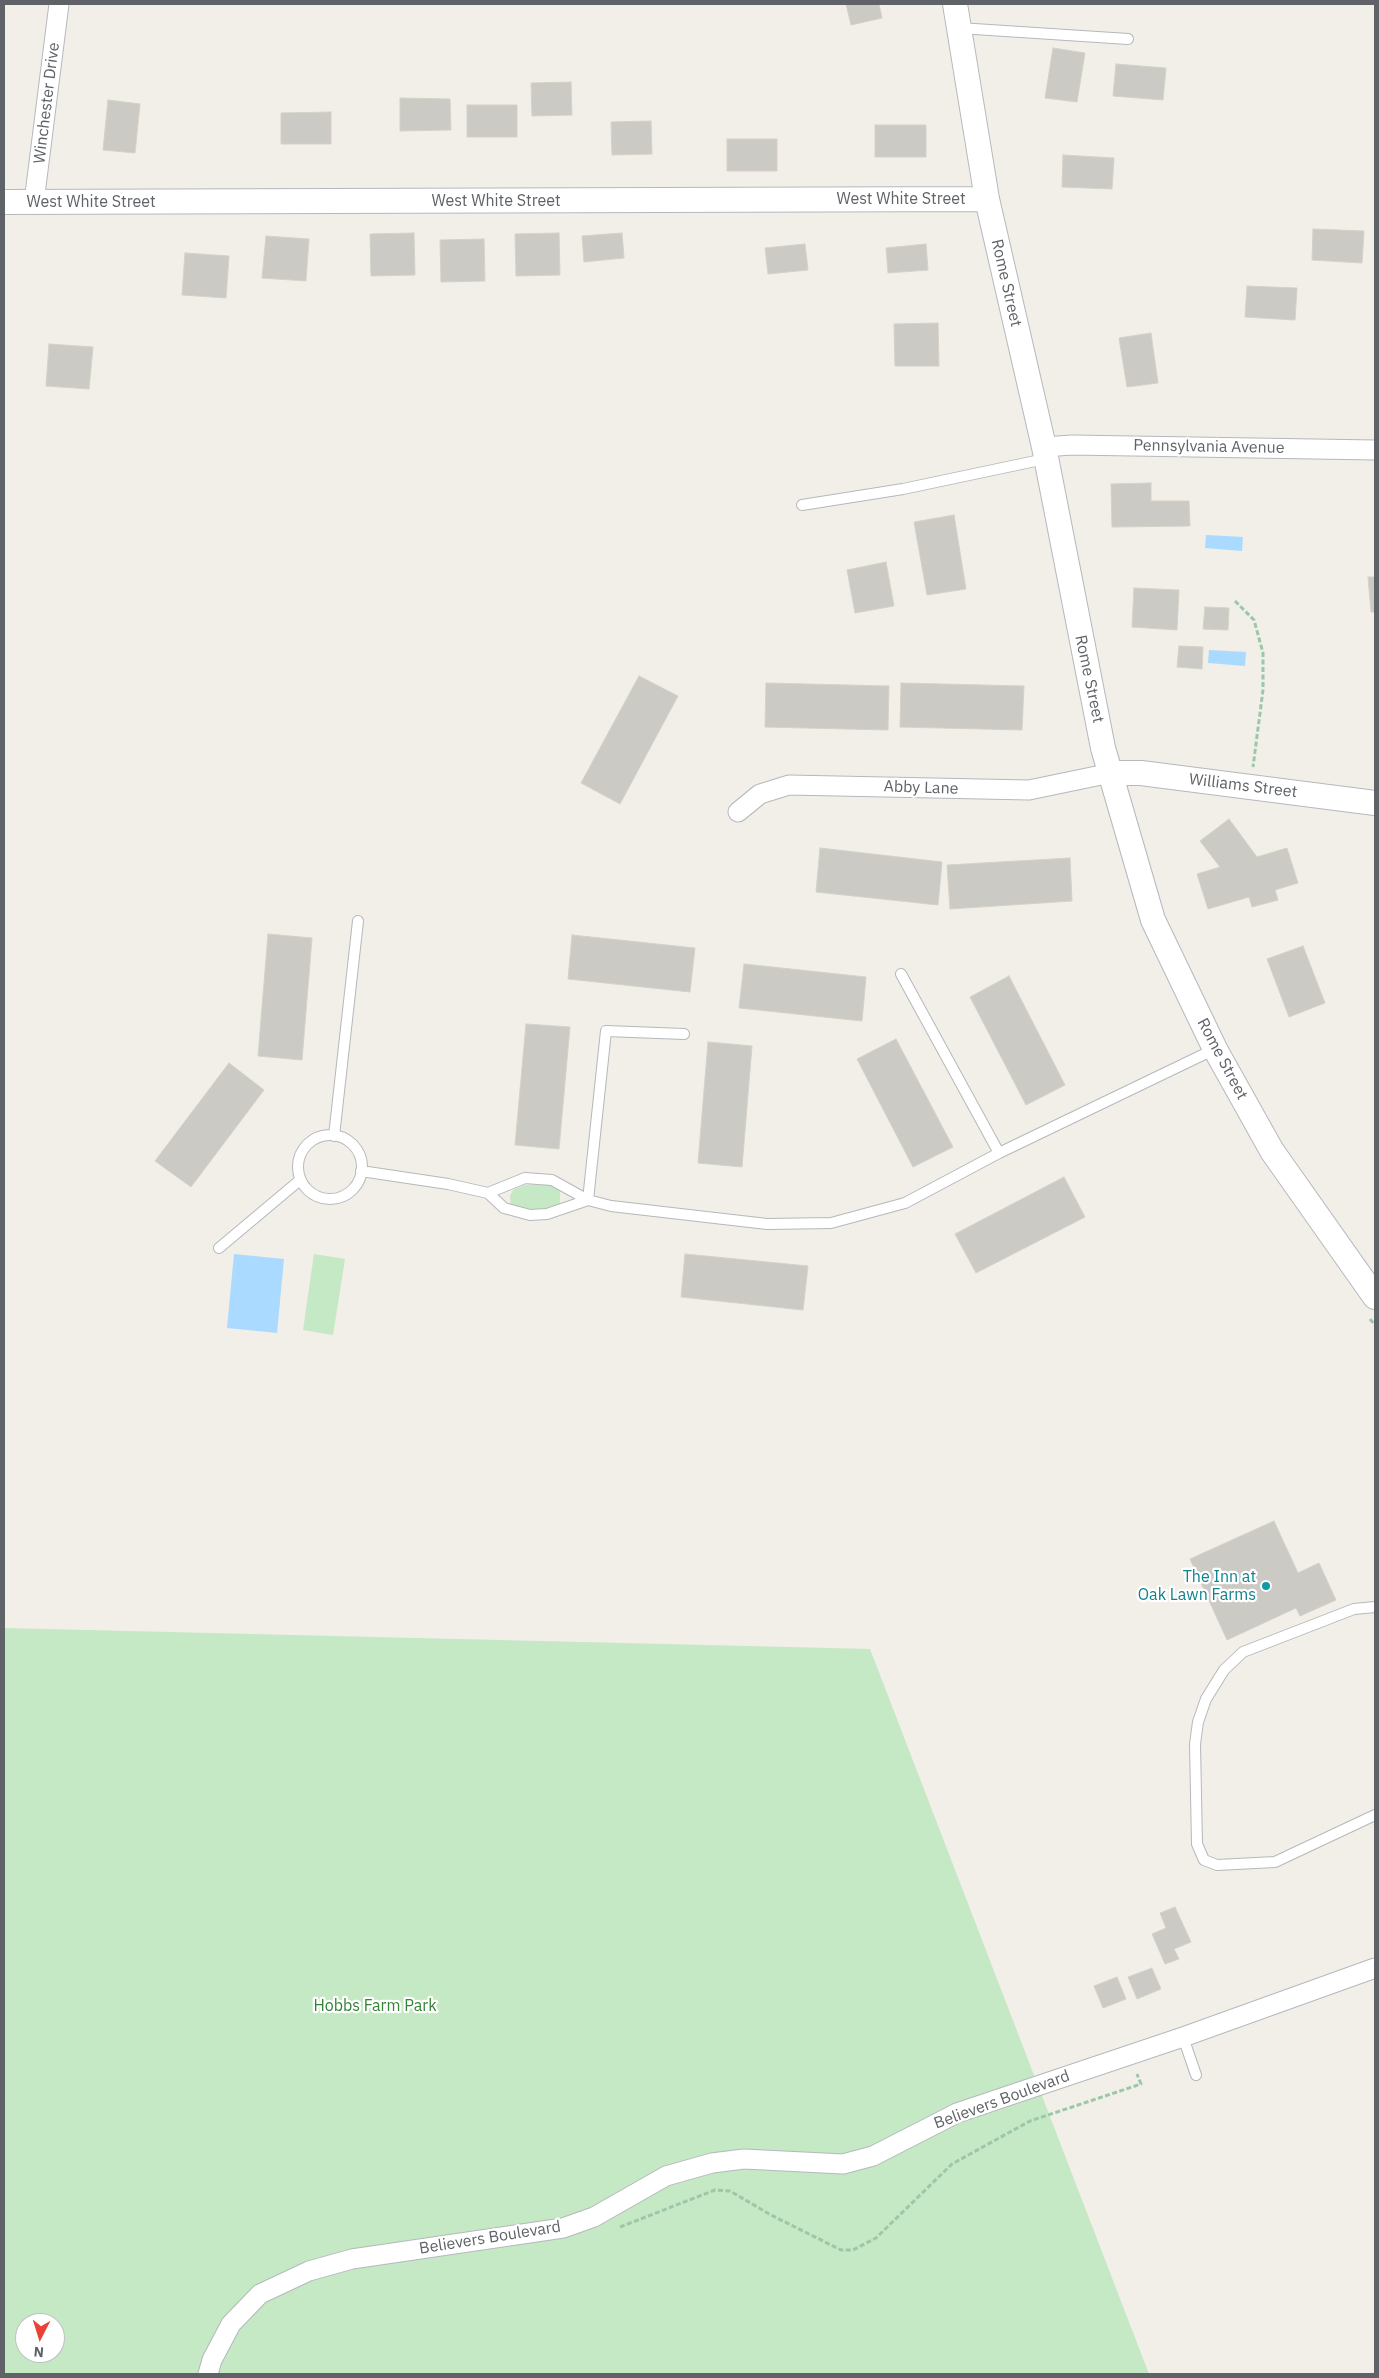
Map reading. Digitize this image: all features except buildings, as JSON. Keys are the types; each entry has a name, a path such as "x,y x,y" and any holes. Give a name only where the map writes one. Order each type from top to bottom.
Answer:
{"street":[{"name":"Winchester Drive","path":"34,202 59,4"},
{"name":"Rome Street","path":"955,4 988,199 1044,453 1103,748 1153,920 1215,1049 1272,1151 1375,1297"},
{"name":"West White Street","path":"4,202 988,199"},
{"name":"Pennsylvania Avenue","path":"1044,453 1072,444 1375,450"},
{"name":"Williams Street","path":"1111,773 1141,774 1375,803"},
{"name":"Abby Lane","path":"738,812 760,794 788,785 1029,790 1111,773"},
{"name":"Believers Boulevard","path":"208,2374 212,2360 231,2324 260,2294 329,2264 563,2228 594,2217 666,2176 712,2163 744,2159 843,2164 873,2156 957,2113 1182,2037 1375,1968"}],"lane":[{"path":"959,28 1128,39"},
{"path":"802,505 903,488 1044,453"},
{"path":"334,1136 358,921"},
{"path":"900,974 999,1154"},
{"path":"588,1200 606,1031 684,1034"},
{"path":"488,1193 525,1178 552,1180 588,1200 611,1206 767,1224 831,1223 905,1203 999,1154 1215,1049"},
{"path":"323,1135 344,1137 358,1150 362,1159 361,1171 361,1179 355,1188 346,1195 336,1199 324,1199 314,1195 300,1180 297,1168 299,1156 304,1146 313,1139 323,1135"},
{"path":"361,1171 448,1184 488,1193 504,1208 530,1215 547,1214 588,1200"},
{"path":"219,1248 300,1180"},
{"path":"1375,1607 1354,1609 1243,1652 1224,1670 1206,1699 1198,1722 1195,1744 1197,1844 1204,1860 1217,1865 1275,1862 1375,1815"},
{"path":"1182,2037 1196,2075"}],"path":[{"path":"1235,601 1254,620 1263,653 1263,690 1255,752"},
{"path":"617,2229 715,2190 730,2191 771,2216 840,2250 853,2250 876,2238 952,2164 1030,2121 1140,2084 1134,2066"}],"green space":[{"path":"546,1184 556,1187 560,1192 560,1204 557,1207 539,1211 511,1208 510,1196 513,1190 525,1185"},
{"path":"314,1254 345,1259 333,1335 303,1330"},
{"name":"Hobbs Farm Park","path":"4,1628 870,1649 1149,2374 4,2374"}],"water":[{"path":"1206,535 1243,537 1242,551 1205,548"},
{"path":"1209,650 1246,652 1245,666 1208,663"},
{"path":"234,1254 284,1259 277,1333 227,1328"}],"place":[{"name":"The Inn at Oak Lawn Farms","path":"1266,1586"}]}
